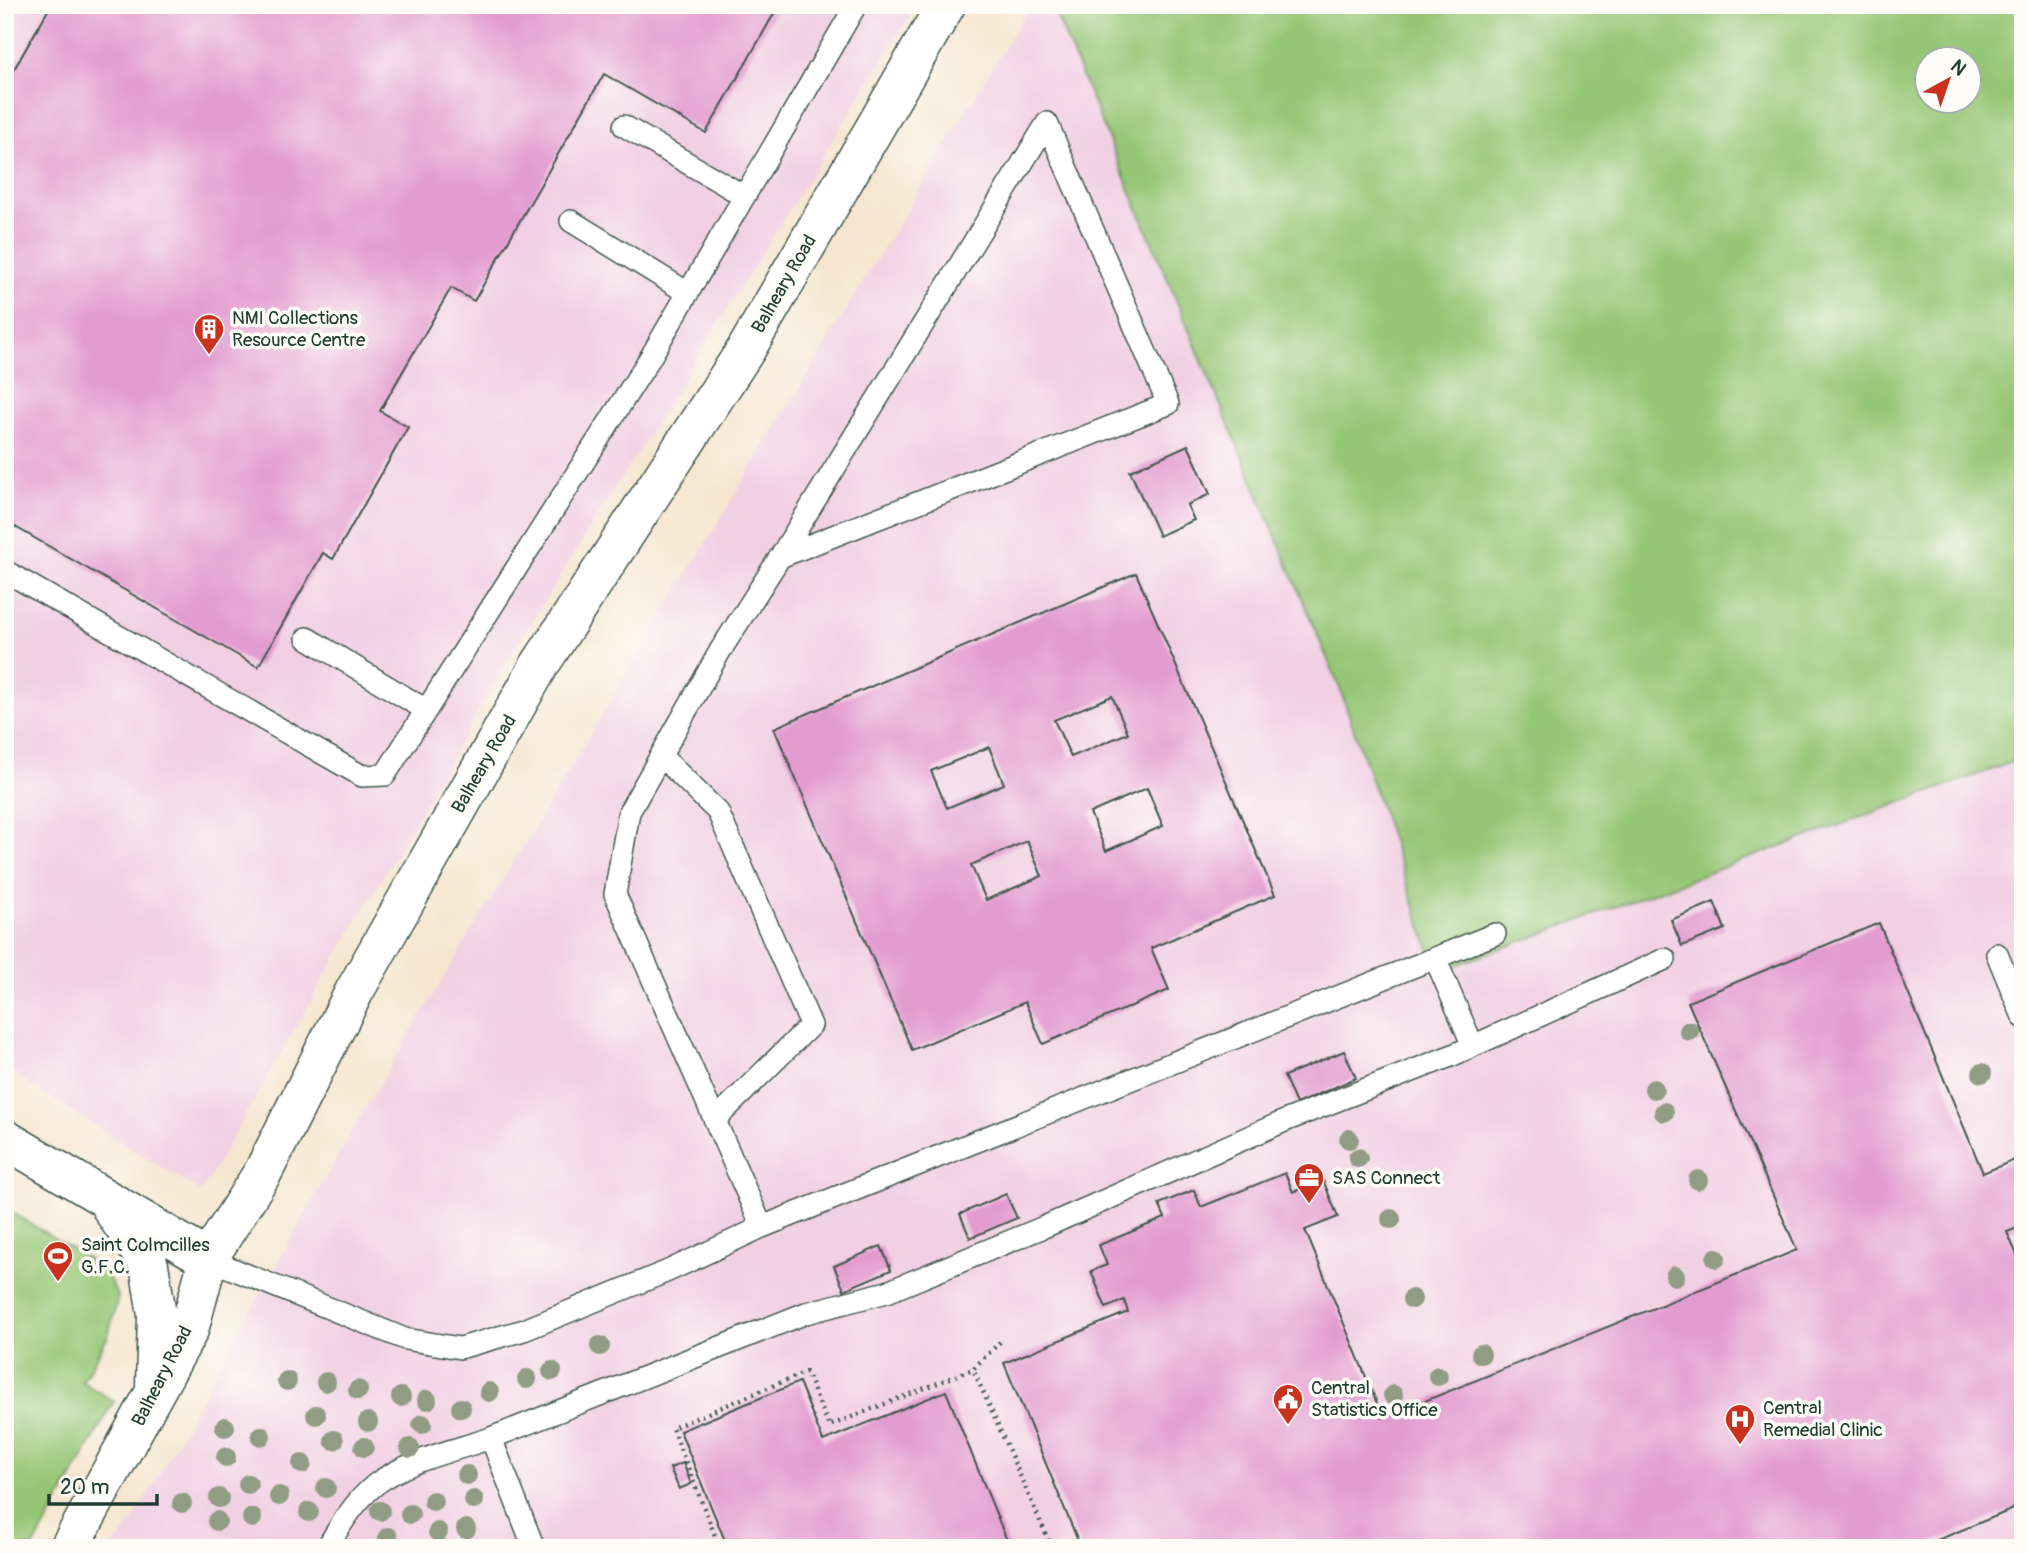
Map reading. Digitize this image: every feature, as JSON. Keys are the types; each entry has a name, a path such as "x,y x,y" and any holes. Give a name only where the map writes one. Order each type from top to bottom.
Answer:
{"street":[{"name":"Balheary Road","path":"69,1548 189,1330 208,1259 263,1172 354,992 539,666 747,348 946,5"},
{"path":"5,1139 208,1259"},
{"path":"105,1198 149,1265 157,1315 154,1394"}],"lane":[{"path":"5,571 362,776 385,775 650,358 856,5"},
{"path":"762,1227 615,894 629,812 720,651 1047,123 1168,404 780,557"},
{"path":"624,126 744,196"},
{"path":"570,221 688,293"},
{"path":"307,638 426,710"},
{"path":"661,757 718,812 811,1025 715,1120"},
{"path":"208,1259 405,1339 460,1348 524,1330 668,1271 762,1227 1495,934"},
{"path":"1997,954 2023,1017"},
{"path":"1435,958 1473,1046"},
{"path":"327,1548 354,1506 377,1484 409,1465 491,1438 806,1314 887,1292 1044,1227 1286,1120 1473,1046 1665,959"},
{"path":"491,1438 534,1548"}],"path":[{"path":"2013,5 2023,15"},
{"path":"720,1548 672,1428 806,1372 829,1426 973,1369 1000,1342"},
{"path":"973,1369 1052,1548"}],"shaded area":[{"path":"5,5 917,5 507,661 201,1192 33,1087 5,1065"},
{"path":"1030,5 1052,5 1339,686 1437,972 2023,758 2023,1548 113,1548 132,1522 358,1120"}],"green space":[{"path":"1052,5 2023,5 2023,758 1437,972 1339,686"},
{"path":"5,1208 104,1269 118,1297 108,1336 82,1382 114,1401 33,1548 5,1548"}],"building":[{"name":"NMI Collections Resource Centre","path":"51,5 779,5 706,133 604,74 474,301 451,288 380,411 408,427 333,559 323,553 258,667 5,521 5,85"},
{"path":"1188,445 1210,494 1187,505 1194,520 1159,536 1130,471"},
{"path":"1136,573 1275,895 1151,948 1169,990 1043,1044 1025,1002 912,1050 774,728","holes":["1112,696 1128,733 1071,757 1054,720","989,747 1004,784 947,808 931,771","1147,788 1163,826 1106,851 1090,813","1027,841 1042,876 986,900 971,865"]},
{"path":"1714,902 1725,929 1682,946 1671,920"},
{"path":"1879,923 1983,1173 2017,1159 2023,1174 2023,1226 2007,1232 2023,1269 2023,1505 1918,1548 1081,1548 1004,1363 1128,1312 1124,1300 1106,1308 1091,1271 1107,1265 1099,1245 1165,1218 1159,1204 1194,1190 1201,1207 1285,1173 1293,1192 1323,1180 1338,1217 1305,1230 1383,1418 1797,1250 1688,1002"},
{"path":"1344,1051 1356,1078 1296,1104 1284,1076"},
{"path":"1006,1194 1017,1218 970,1238 960,1214"},
{"path":"881,1246 891,1270 844,1290 834,1266"},
{"path":"799,1382 823,1441 946,1391 1010,1548 728,1548 680,1431"},
{"path":"683,1463 691,1484 679,1489 670,1468"}],"place":[{"name":"NMI Collections Resource Centre","path":"209,356"},
{"name":"SAS Connect","path":"1309,1205"},
{"name":"Saint Colmcilles G.F.C.","path":"58,1283"},
{"name":"Central Statistics Office","path":"1288,1426"},
{"name":"Central Remedial Clinic","path":"1740,1446"}]}
